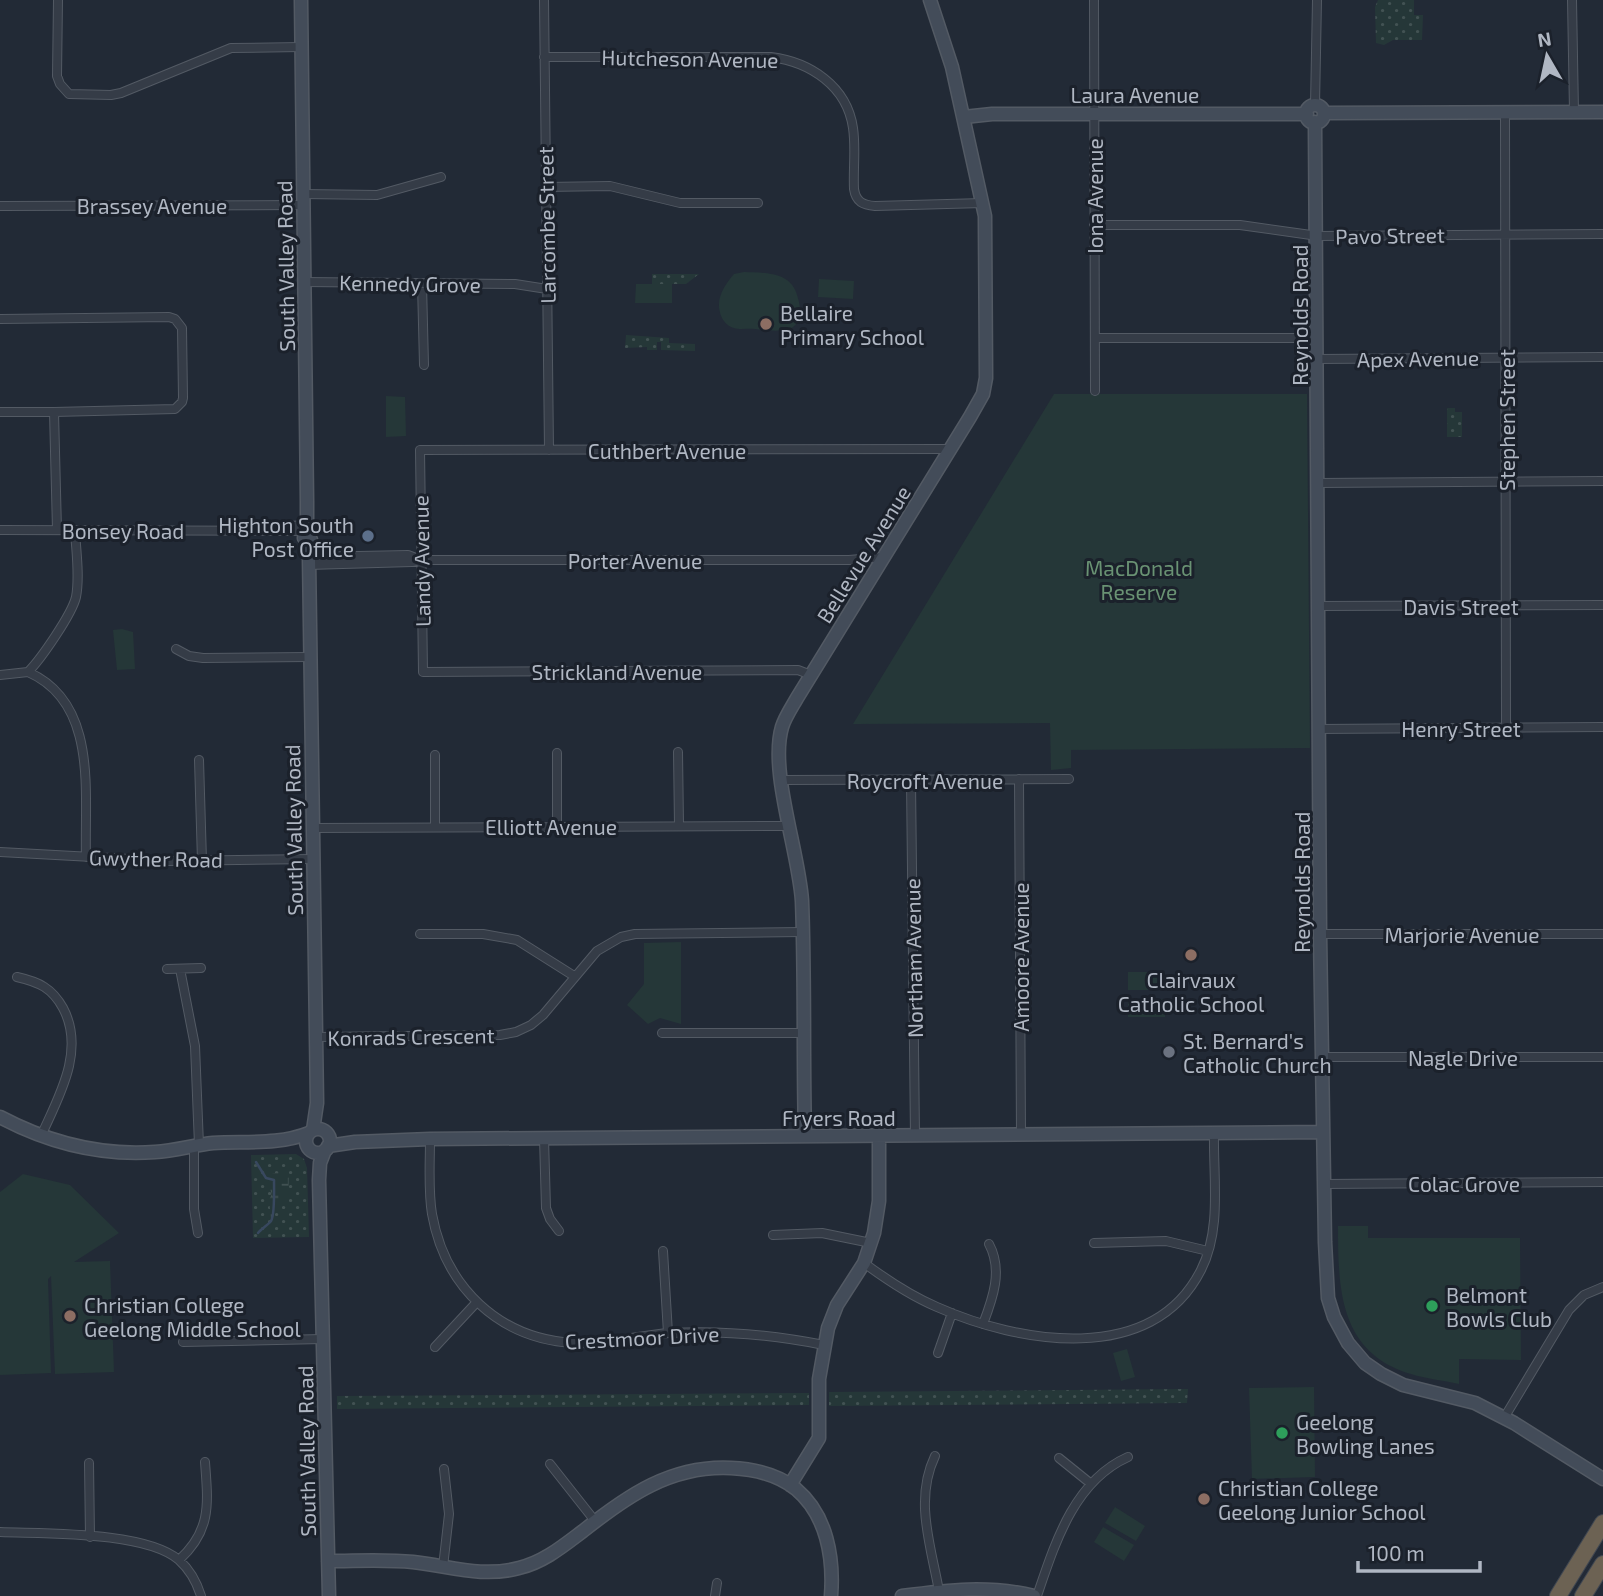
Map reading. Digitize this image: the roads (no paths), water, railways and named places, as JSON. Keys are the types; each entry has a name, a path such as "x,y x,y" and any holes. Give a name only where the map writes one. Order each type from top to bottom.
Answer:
{"highway":[{"path":"1558,1596 1603,1523"},
{"path":"1583,1596 1603,1564"}],"street":[{"path":"58,0 57,76 60,84 69,93 121,93 230,48 301,47"},
{"name":"South Valley Road","path":"300,0 307,528 304,544 309,561 317,1103 329,1596"},
{"name":"Larcombe Street","path":"544,0 549,450"},
{"name":"Bellevue Avenue","path":"805,1136 800,879 781,780 779,751 782,728 811,675 951,449 983,394 986,378 987,235 983,203 952,67 930,0"},
{"name":"Iona Avenue","path":"1094,0 1095,391"},
{"name":"Reynolds Road","path":"1317,0 1315,114 1318,236 1320,934 1328,1298 1334,1317 1348,1343 1366,1363 1403,1385 1475,1403 1603,1479"},
{"path":"1572,0 1574,112"},
{"name":"Hutcheson Avenue","path":"544,57 771,57 800,63 822,76 845,103 854,129 854,189 860,201 875,206 983,203"},
{"name":"Laura Avenue","path":"964,117 992,114 1094,113 1603,112"},
{"name":"Stephen Street","path":"1505,113 1506,727"},
{"name":"Brassey Avenue","path":"0,206 303,200 377,195 441,177"},
{"path":"546,187 610,186 680,203 758,203"},
{"name":"Pavo Street","path":"1094,225 1240,225 1318,236 1603,234"},
{"name":"Kennedy Grove","path":"515,284 547,277"},
{"name":"Kennedy Grove","path":"304,282 515,284 547,289"},
{"path":"422,284 424,365"},
{"path":"0,319 169,317 180,323 183,391 180,407 175,410 0,412"},
{"path":"1094,338 1318,338"},
{"name":"Apex Avenue","path":"1318,359 1603,357"},
{"path":"54,412 57,530"},
{"name":"Cuthbert Avenue","path":"420,450 951,449"},
{"name":"Landy Avenue","path":"420,450 423,672"},
{"name":"Cuthbert Avenue","path":"915,450 928,452 941,464"},
{"path":"1318,482 1603,481"},
{"name":"Bonsey Road","path":"0,530 307,528"},
{"path":"28,672 72,607 76,595 75,530"},
{"name":"Porter Avenue","path":"309,561 408,555 421,560 884,557"},
{"path":"849,559 862,562 872,577"},
{"name":"Davis Street","path":"1318,606 1603,605"},
{"path":"176,649 189,656 203,658 309,657"},
{"name":"Strickland Avenue","path":"423,672 797,670 811,675"},
{"path":"0,676 28,672 38,676 62,697 75,718 84,764 86,857"},
{"name":"Henry Street","path":"1319,729 1603,727"},
{"path":"678,752 679,825"},
{"path":"557,753 557,826"},
{"path":"435,755 435,826"},
{"path":"200,760 201,861"},
{"name":"Amoore Avenue","path":"1019,779 1021,1134"},
{"name":"Roycroft Avenue","path":"781,780 1069,779"},
{"name":"Northam Avenue","path":"911,781 915,1136"},
{"name":"Elliott Avenue","path":"313,828 790,826"},
{"name":"Gwyther Road","path":"0,852 201,861 313,859"},
{"name":"Konrads Crescent","path":"317,1037 500,1035 516,1032 537,1020 597,951 621,937 635,934 802,932"},
{"path":"420,934 483,934 517,940 574,976"},
{"name":"Marjorie Avenue","path":"1320,934 1603,934"},
{"path":"167,969 201,968"},
{"path":"180,969 195,1046 196,1146 193,1189 198,1233"},
{"path":"17,977 47,987 63,1008 71,1028 72,1048 66,1077 41,1136"},
{"path":"662,1033 802,1033"},
{"name":"Nagle Drive","path":"1322,1057 1603,1057"},
{"name":"Fryers Road","path":"0,1116 41,1136 85,1149 130,1153 291,1140 355,1142 430,1139 1323,1132"},
{"path":"864,1263 908,1293 983,1324 1029,1335 1078,1339 1130,1331 1170,1309 1189,1290 1202,1268 1208,1251 1213,1219 1214,1133"},
{"path":"790,1485 819,1438 819,1379 828,1328 837,1305 864,1263 871,1243 878,1214 878,1136"},
{"path":"544,1138 547,1208 550,1219 559,1231"},
{"name":"Crestmoor Drive","path":"430,1139 432,1212 438,1238 449,1263 476,1303 526,1334 553,1342 578,1343 668,1333 750,1334 824,1345"},
{"name":"Colac Grove","path":"1324,1184 1603,1182"},
{"path":"773,1235 822,1233 871,1243"},
{"path":"1094,1243 1166,1241 1208,1251"},
{"path":"983,1324 993,1299 995,1283 995,1263 989,1244"},
{"path":"663,1251 668,1333"},
{"path":"1504,1418 1569,1310 1584,1295 1603,1287"},
{"path":"435,1347 476,1303"},
{"path":"937,1353 952,1313"},
{"path":"183,1342 323,1339"},
{"path":"935,1455 928,1476 924,1504 927,1539 939,1591"},
{"path":"902,1596 971,1588 1035,1596 1056,1545 1090,1483 1115,1463 1128,1457"},
{"path":"1059,1458 1090,1483"},
{"path":"179,1560 201,1535 206,1517 208,1501 205,1462"},
{"path":"89,1463 90,1537"},
{"path":"550,1464 595,1521"},
{"path":"443,1567 449,1514 444,1469"},
{"path":"328,1561 389,1560 480,1573 523,1567 558,1550 639,1489 681,1473 703,1469 742,1469 771,1475 790,1485 809,1503 819,1518 830,1557 831,1596"},
{"path":"0,1532 143,1543 179,1560 201,1596"},
{"path":"715,1596 717,1583"}],"waterway":[{"path":"256,1162 266,1178 274,1180 272,1218 258,1233"}],"place":[{"name":"Bellaire Primary School","path":"766,324"},
{"name":"Highton South Post Office","path":"368,536"},
{"name":"Clairvaux Catholic School","path":"1191,955"},
{"name":"St. Bernard's Catholic Church","path":"1169,1052"},
{"name":"Belmont Bowls Club","path":"1432,1306"},
{"name":"Christian College Geelong Middle School","path":"70,1316"},
{"name":"Geelong Bowling Lanes","path":"1282,1433"},
{"name":"Christian College Geelong Junior School","path":"1204,1499"}],"park label":[{"name":"MacDonald Reserve","path":"1139,579"}]}
